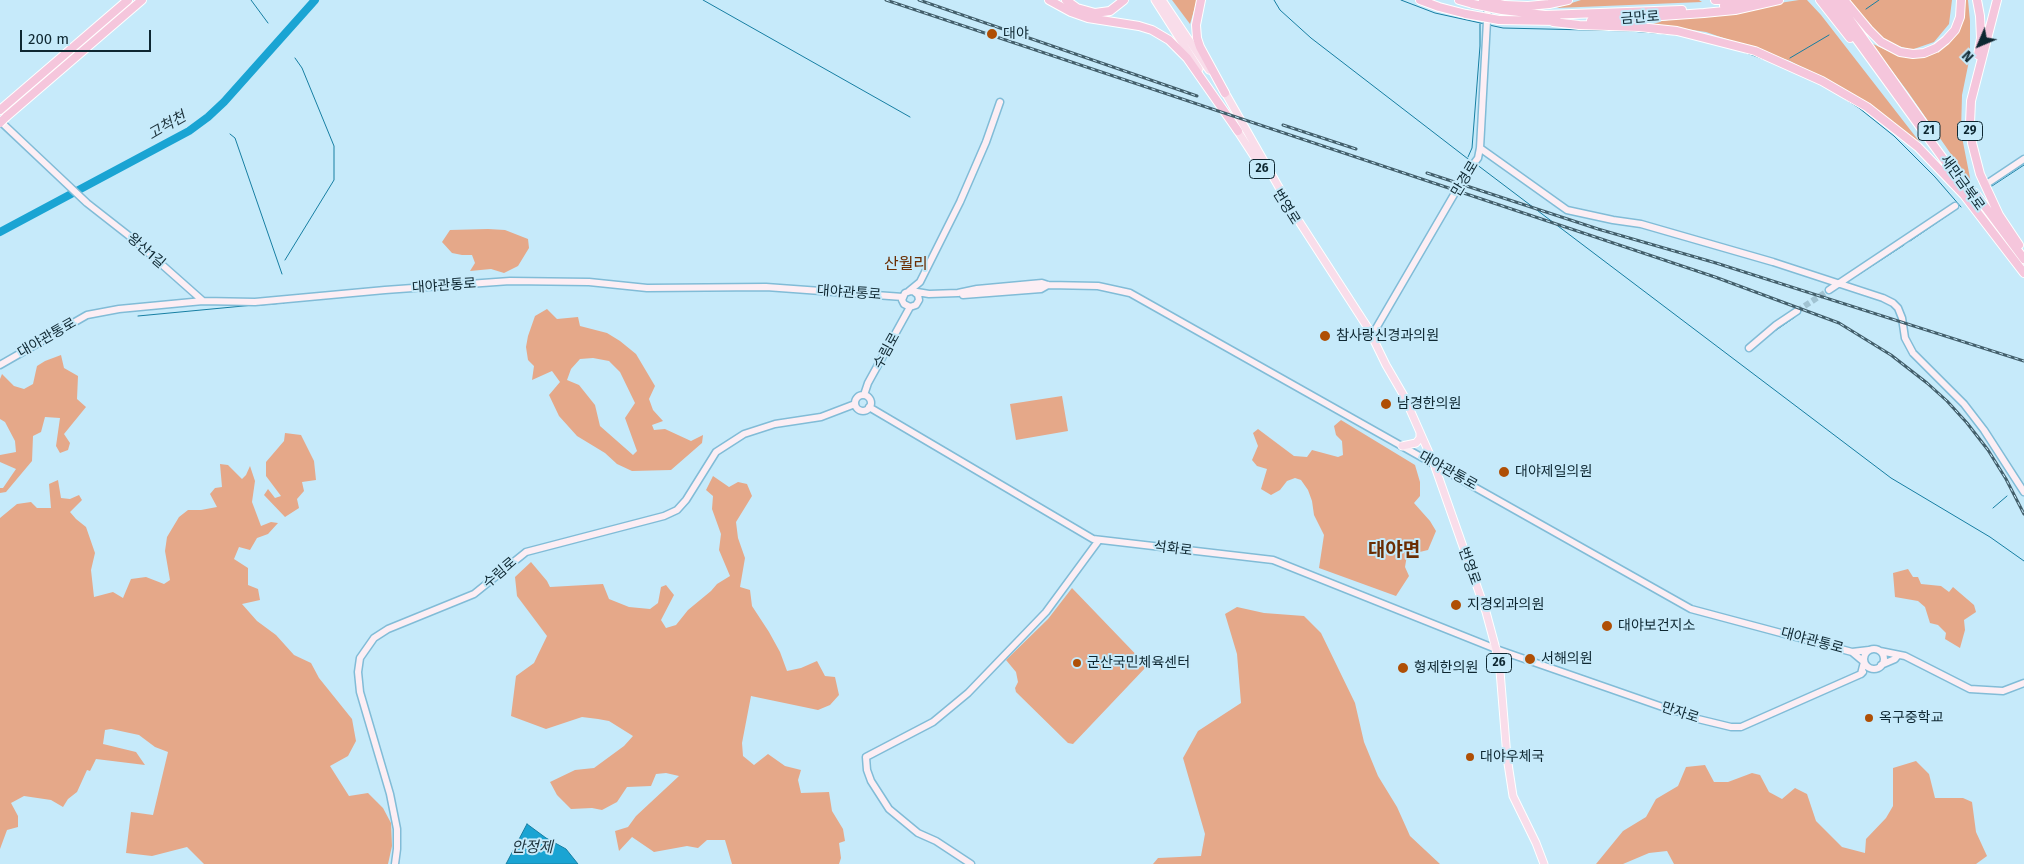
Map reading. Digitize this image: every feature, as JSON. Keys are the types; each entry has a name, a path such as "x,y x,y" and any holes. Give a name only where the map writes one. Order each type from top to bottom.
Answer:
{"highway":[{"path":"0,110 128,0"},
{"path":"2,120 142,0"},
{"path":"1049,0 1080,15 1138,26 1152,30 1169,40 1187,58 1238,131"},
{"path":"1066,0 1077,8 1095,13 1110,11 1124,0"},
{"path":"1201,0 1196,24 1197,38 1225,93"},
{"name":"금만로","path":"1420,0 1466,14 1499,20 1553,22 1680,16 1735,10 1757,2"},
{"path":"1459,0 1473,4 1503,7 1549,4 1568,0"},
{"path":"1483,0 1503,7"},
{"path":"1523,6 1555,0"},
{"path":"1715,0 1730,0"},
{"name":"금만로","path":"1503,7 1545,15 1621,14 1702,9 1779,0"},
{"path":"1757,2 1783,0"},
{"path":"1844,0 1869,30 1882,42 1900,52 1913,54 1924,53 1936,48 1955,30 1960,17 1961,0"},
{"path":"1971,102 1981,38 1977,0"},
{"name":"29","path":"1996,0 1971,102 1970,123 1972,143 1980,174 1999,215 2024,252"},
{"name":"새만금북로","path":"1828,2 2024,272"},
{"name":"새만금북로","path":"1828,2 1939,145 2024,260"},
{"path":"1553,22 1579,26 1677,30 1755,51 1830,85 1867,107 1918,147 1964,195 2024,272"}],"main road":[{"name":"번영로","path":"1155,0 1292,218 1371,337 1404,396 1434,464 1486,612 1500,672 1507,758 1513,796 1544,864"},
{"name":"번영로","path":"1162,0 1225,93 1293,212 1368,328 1371,337"},
{"path":"1402,446 1416,443 1420,438 1420,432"}],"street":[{"name":"만경로","path":"1371,337 1477,159 1480,148 1488,0"},
{"path":"913,292 918,295 918,303 910,307 904,304 903,297 913,292 920,282 960,202 1002,102"},
{"name":"왕산1길","path":"2,120 87,203 133,239 203,302"},
{"path":"1480,148 1567,210 1641,224 1883,298 1898,308 1902,318 1905,338 1913,353 1964,404 1994,444 2024,492"},
{"path":"1988,183 2024,159"},
{"path":"1829,290 1955,206"},
{"name":"대야관통로","path":"0,365 86,315 119,309 203,302 255,302 379,290 510,282 589,282 647,288 766,287 903,297"},
{"name":"대야관통로","path":"913,292 929,294 958,293 1042,283 1048,286 1098,286 1130,293 1691,609 1852,652"},
{"name":"대야관통로","path":"918,303 930,297 1041,290 1048,286"},
{"name":"수림로","path":"395,864 397,829 390,794 360,692 358,672 360,658 374,638 388,629 474,594 526,552 664,516 677,510 716,452 744,434 775,424 821,417 855,404 857,398 864,395 868,383 910,307"},
{"path":"1748,348 1797,311"},
{"path":"855,404 861,410 869,407 869,399 864,395"},
{"name":"석화로","path":"869,407 1086,535 1100,540 1266,558 1496,649"},
{"path":"971,864 936,841 918,834 889,809 870,782 866,757 933,722 962,698 1046,612 1100,540"},
{"name":"만자로","path":"1496,649 1698,719 1731,727 1752,724 1871,668"},
{"path":"1861,674 1865,654 1870,650"},
{"path":"1852,652 1870,650 1905,656 1970,689 2003,691 2024,683"},
{"path":"1880,651 1884,659 1881,665"},
{"path":"1852,652 1871,668 1876,668 1895,660 1898,656"}],"shaded area":[{"path":"1172,0 1197,0 1190,24"},
{"path":"1581,0 1699,0 1702,2 1556,8"},
{"path":"1807,0 1821,15 1929,154 1866,102 1790,61 1706,32 1653,24 1662,21"},
{"path":"1848,0 1952,0 1949,24 1934,42 1911,50 1886,42 1862,18"},
{"path":"1963,0 1968,0 1970,56 1962,95 1961,132 1971,183 1908,92 1871,43 1899,56 1926,57 1945,46 1957,30"},
{"path":"450,230 505,230 528,239 529,248 518,266 504,273 491,269 470,271 475,263 472,255 452,253 442,242"},
{"path":"547,309 557,319 578,317 580,326 607,333 620,341 636,354 655,386 649,399 653,410 663,421 652,425 654,430 665,429 691,441 703,435 702,443 671,470 632,471 617,464 605,453 577,436 559,416 549,395 560,382 552,371 532,380 534,366 528,360 526,347 535,316","holes":["593,358 609,361 620,372 635,403 625,418 637,451 633,455 600,426 595,405 579,385 567,380 571,369 580,359"]},
{"path":"61,355 64,368 78,376 77,399 86,407 64,434 70,443 68,450 60,453 56,446 60,418 45,417 41,432 33,436 32,461 6,492 0,493 0,488 3,488 16,469 0,462 0,455 16,452 15,441 5,422 0,419 0,379 2,374 14,386 24,389 33,384 37,366"},
{"path":"1062,396 1068,431 1016,440 1010,404"},
{"path":"1341,420 1415,465 1420,482 1420,496 1414,503 1436,531 1428,550 1407,555 1405,567 1409,576 1396,596 1319,568 1324,535 1314,515 1308,490 1301,480 1295,478 1287,481 1280,490 1271,495 1261,489 1267,469 1257,466 1252,460 1258,446 1253,433 1258,429 1294,456 1307,457 1312,450 1338,457 1343,455 1342,441 1336,435 1334,426"},
{"path":"285,433 301,435 314,461 316,480 302,482 304,491 297,499 299,508 285,517 264,495 268,489 275,498 281,496 266,476 266,462 284,441"},
{"path":"220,464 228,465 242,479 250,466 255,481 252,502 261,526 271,522 278,523 268,534 257,538 250,550 239,547 234,559 248,568 248,585 258,589 260,600 242,604 257,621 276,635 294,655 311,663 319,678 352,719 356,741 348,756 330,766 349,796 368,793 383,808 391,823 392,846 388,864 204,864 187,847 152,856 126,853 131,812 153,815 168,752 155,747 139,735 111,729 105,730 103,744 136,752 145,765 96,759 90,771 87,770 77,792 68,799 63,807 51,800 24,796 11,803 18,816 18,827 7,830 0,849 0,518 17,504 31,502 37,508 51,508 49,484 58,480 61,498 70,499 79,495 82,500 70,512 86,527 95,553 91,570 94,597 113,592 123,598 131,579 146,577 164,584 170,580 165,551 167,537 179,517 188,510 217,507 210,494 215,488 222,487"},
{"path":"713,476 729,487 738,482 747,484 752,496 736,522 738,538 745,558 740,587 750,590 752,606 780,652 787,671 801,668 817,661 825,676 835,677 839,695 830,705 818,710 751,696 742,743 743,756 754,765 768,754 785,766 801,770 798,780 801,793 829,792 832,811 843,829 845,841 839,843 841,858 839,864 732,864 725,840 707,840 698,848 687,846 654,852 632,837 619,851 615,831 628,827 636,816 679,776 666,773 656,774 651,786 627,787 617,802 602,810 592,808 571,809 557,795 550,782 575,770 594,768 624,746 633,736 609,721 598,719 582,717 546,729 511,716 516,676 534,663 547,636 517,596 515,577 531,562 550,587 603,584 609,599 629,607 650,609 658,603 661,587 666,585 674,595 661,620 666,628 676,625 688,610 717,584 730,576 719,550 721,534 712,509 713,496 706,490"},
{"path":"1908,569 1913,577 1918,577 1921,584 1941,586 1949,592 1953,587 1974,605 1976,612 1964,620 1965,630 1960,648 1945,639 1946,633 1938,625 1930,623 1925,607 1918,601 1895,597 1893,573"},
{"name":"군산국민체육센터","path":"1072,588 1147,666 1073,744 1068,743 1016,692 1015,688 1018,682 1016,672 1006,660 1048,619"},
{"path":"1237,607 1264,613 1304,616 1321,633 1355,703 1364,742 1378,776 1397,807 1410,836 1440,864 1153,864 1158,858 1201,856 1205,834 1183,758 1198,731 1241,703 1237,654 1225,614"},
{"path":"1916,761 1929,774 1935,798 1963,798 1972,802 1976,832 1987,856 1976,864 1674,864 1667,851 1649,853 1623,864 1596,864 1623,831 1646,817 1656,799 1678,786 1686,767 1705,765 1714,782 1728,782 1752,773 1760,775 1769,792 1782,799 1795,788 1807,794 1816,821 1842,847 1865,853 1866,839 1886,818 1893,806 1893,768"}],"water":[{"name":"안정제","path":"527,824 546,838 566,849 578,864 506,864"}],"waterway":[{"path":"251,0 268,23"},
{"name":"고척천","path":"0,232 189,131 224,102 315,0"},
{"path":"703,0 910,117"},
{"path":"1274,0 1280,10 1311,38 1472,162"},
{"path":"1401,0 1435,13 1485,24"},
{"path":"1866,9 1879,0"},
{"path":"1468,157 1472,148 1480,24"},
{"path":"1489,25 1503,28 1630,31 1679,35"},
{"path":"1790,58 1829,35"},
{"path":"1741,51 1763,59"},
{"path":"285,260 334,180 334,146 302,68 295,58"},
{"path":"1815,82 1822,85"},
{"path":"1839,95 1859,108 1894,136 1935,177 1961,207"},
{"path":"230,134 235,138 282,274"},
{"path":"1476,164 1891,478 1990,537 2024,561"},
{"path":"1992,186 2024,165"},
{"path":"1910,241 1951,213"},
{"path":"1858,275 1904,245"},
{"path":"260,305 284,303"},
{"path":"138,316 254,305"},
{"path":"1769,335 1795,317"},
{"path":"1993,508 2007,496"}],"tunnel":[{"path":"1797,311 1829,290"}],"railway":[{"path":"886,0 1715,277 1839,323 1891,355 1947,401 1988,450 2024,514"},
{"path":"919,0 1197,96"},
{"path":"1283,125 1356,149"},
{"path":"1427,173 1598,229 1716,263 2024,361"}],"place":[{"name":"대야","path":"992,34"},
{"name":"참사랑신경과의원","path":"1325,336"},
{"name":"남경한의원","path":"1386,404"},
{"name":"대야제일의원","path":"1504,472"},
{"name":"지경외과의원","path":"1456,605"},
{"name":"대야보건지소","path":"1607,626"},
{"name":"서해의원","path":"1530,659"},
{"name":"군산국민체육센터","path":"1077,663"},
{"name":"형제한의원","path":"1403,668"},
{"name":"옥구중학교","path":"1869,718"},
{"name":"대야우체국","path":"1470,757"}],"district":[{"name":"산월리","path":"906,265"},
{"name":"대야면","path":"1394,551"}]}
